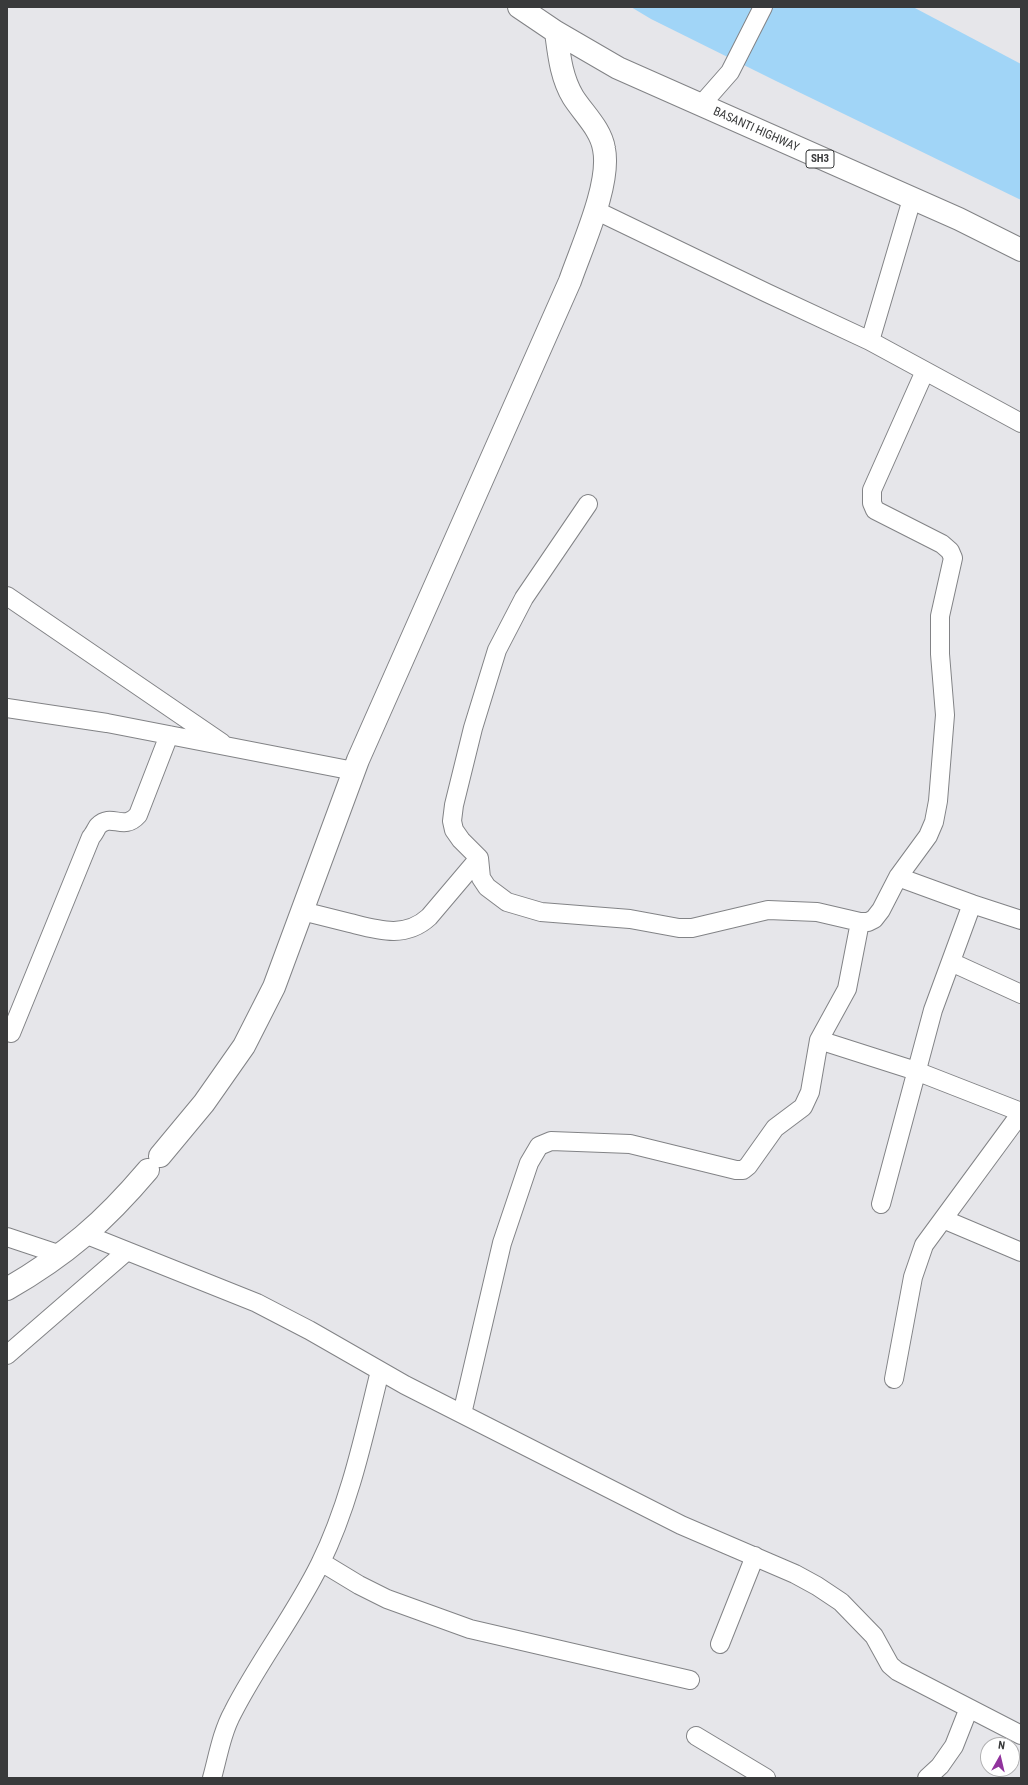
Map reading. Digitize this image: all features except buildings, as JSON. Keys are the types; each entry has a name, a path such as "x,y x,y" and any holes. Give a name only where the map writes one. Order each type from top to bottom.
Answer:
{"main road":[{"name":"BASANTI HIGHWAY","path":"520,7 556,32 618,68 959,219 1021,250"},
{"path":"7,1289 61,1255 87,1235 110,1213 204,1103 244,1046 274,987 354,771 570,281 595,210 605,174 604,149 600,136 572,96 562,74 556,32"}],"street":[{"path":"701,105 730,72 762,7"},
{"path":"870,341 912,199"},
{"path":"595,210 766,293 870,341 1021,423"},
{"path":"588,504 524,598 497,650 473,728 454,805 452,821 454,830 461,840 479,858 481,878 486,887 507,902 541,912 630,919 679,928 692,928 768,910 817,912 860,922 868,922 874,919 881,910 898,877 928,836 934,822 938,801 945,715 940,654 940,616 953,558 950,551 942,544 875,510 872,503 872,490 925,371"},
{"path":"7,596 228,747"},
{"path":"7,708 106,723 354,771"},
{"path":"11,1032 91,837 99,826 106,821 117,821 126,824 132,822 138,815 169,735"},
{"path":"302,911 384,932 406,930 421,925 479,858"},
{"path":"898,877 1021,920"},
{"path":"881,1204 933,1010 972,904"},
{"path":"462,1414 502,1243 529,1163 539,1146 551,1141 630,1144 736,1170 743,1170 748,1166 780,1123 803,1108 810,1092 819,1040 847,989 860,922"},
{"path":"951,962 1021,994"},
{"path":"819,1040 916,1071 1021,1112 924,1245 917,1262 894,1379"},
{"path":"943,1220 1021,1252"},
{"path":"87,1235 257,1303 309,1330 380,1371 462,1414 681,1525 755,1556 818,1586 841,1602 874,1636 890,1665 897,1671 1021,1735"},
{"path":"7,1237 61,1255"},
{"path":"7,1355 127,1251"},
{"path":"212,1778 232,1713 249,1682 294,1612 321,1562 339,1520 380,1371"},
{"path":"720,1644 755,1556"},
{"path":"321,1562 359,1585 387,1599 470,1629 690,1680"},
{"path":"927,1778 940,1766 954,1746 969,1708"},
{"path":"696,1736 766,1778"}],"water":[{"path":"631,7 913,7 1021,64 1021,200 776,81 651,19"}]}
